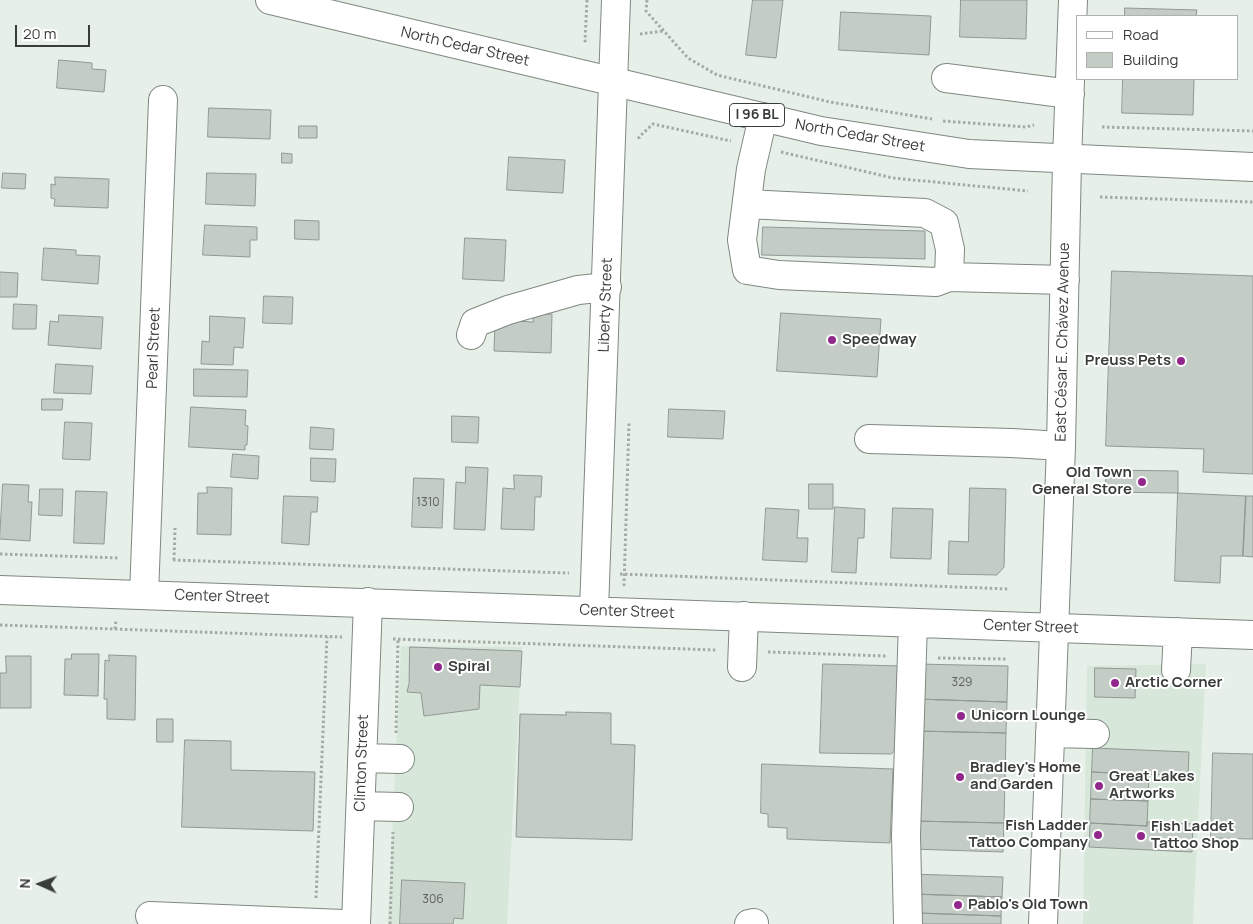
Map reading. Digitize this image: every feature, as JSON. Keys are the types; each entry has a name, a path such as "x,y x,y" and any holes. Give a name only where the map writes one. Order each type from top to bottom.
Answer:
{"street":[{"name":"North Cedar Street","path":"270,0 821,131 969,154 1253,167"},
{"name":"Liberty Street","path":"594,610 616,0"},
{"name":"East César E. Chávez Avenue","path":"1043,924 1061,446 1064,280 1074,0"},
{"path":"946,78 1070,94"},
{"name":"Pearl Street","path":"144,595 163,100"},
{"path":"763,117 751,168 742,240 747,270 780,275 936,282 949,277 1064,280"},
{"path":"747,204 925,213 944,224 950,249 949,277"},
{"path":"472,335 475,323 508,310 578,290 607,287"},
{"path":"869,439 1012,442 1061,446"},
{"name":"Center Street","path":"0,590 1253,635"},
{"name":"Clinton Street","path":"356,924 368,602"},
{"path":"742,659 744,616"},
{"path":"908,924 906,834 913,623"},
{"path":"1176,670 1178,632"},
{"path":"1050,733 1096,734"},
{"path":"363,758 400,759"},
{"path":"361,806 399,807"},
{"path":"150,916 342,924"}],"path":[{"path":"647,0 646,11 688,58 717,75 830,102 943,121 1026,127 1034,125"},
{"path":"639,146 639,137 653,124 893,178 1028,191"},
{"path":"1102,127 1253,131"},
{"path":"1100,197 1253,202"},
{"path":"622,647 630,415"},
{"path":"0,554 596,573 1009,589"},
{"path":"0,625 622,647 742,659 912,657 1008,659"},
{"path":"315,923 327,637"}],"shaded area":[{"path":"401,646 522,647 507,924 388,924"},
{"path":"1206,664 1193,924 1083,924 1087,666"}],"building":[{"path":"753,0 783,0 776,58 746,55"},
{"path":"961,0 1027,0 1026,39 960,37"},
{"path":"1125,8 1197,10 1196,15 1125,15"},
{"path":"841,12 931,16 929,55 839,50"},
{"path":"59,60 92,63 92,69 106,70 104,92 57,88"},
{"path":"1123,80 1194,80 1193,115 1122,113"},
{"path":"209,108 271,110 270,139 208,137"},
{"path":"299,126 317,126 317,138 299,138"},
{"path":"282,153 292,154 292,163 282,163"},
{"path":"509,157 565,160 563,193 507,190"},
{"path":"3,173 26,174 25,189 2,188"},
{"path":"207,173 256,174 255,206 206,204"},
{"path":"55,177 109,179 108,208 54,206 55,199 51,198 51,184 55,185"},
{"path":"295,220 319,221 319,240 295,239"},
{"path":"205,225 257,227 257,240 250,240 250,257 203,255"},
{"path":"763,227 925,231 925,259 762,255"},
{"path":"465,238 506,240 504,281 463,279"},
{"path":"44,248 76,250 76,255 100,256 98,284 42,280"},
{"name":"Preuss Pets","path":"1112,271 1253,276 1253,474 1203,472 1204,449 1106,446"},
{"path":"0,272 18,273 17,297 0,297"},
{"path":"264,296 293,297 292,324 263,323"},
{"path":"14,304 37,305 36,329 13,329"},
{"path":"781,313 881,319 877,377 777,371"},
{"path":"533,314 552,314 551,353 494,351 495,320 533,322"},
{"path":"59,315 103,317 101,349 48,345 50,321 58,322"},
{"path":"210,316 245,318 243,348 234,347 233,365 201,364 202,341 209,342"},
{"path":"56,364 93,366 91,394 54,393"},
{"path":"194,369 248,370 247,397 194,396"},
{"path":"42,399 63,399 62,410 42,410"},
{"path":"191,407 246,410 245,425 248,426 245,450 189,447"},
{"path":"669,409 725,411 723,439 668,437"},
{"path":"452,416 479,417 478,443 452,442"},
{"path":"65,422 92,423 90,460 63,459"},
{"path":"311,427 334,429 333,450 310,449"},
{"path":"233,454 259,456 258,479 231,477"},
{"path":"311,458 336,459 335,482 311,481"},
{"path":"466,467 488,468 485,530 454,529 456,482 465,483"},
{"name":"Old Town General Store","path":"1106,470 1178,471 1178,493 1106,492"},
{"path":"514,475 542,476 541,497 535,497 534,530 501,529 503,488 514,489"},
{"path":"414,478 444,479 442,528 412,527"},
{"path":"3,484 29,485 28,502 32,502 30,541 0,539"},
{"path":"809,484 833,484 833,509 809,509"},
{"path":"207,487 232,488 231,535 197,534 198,493 207,493"},
{"path":"970,488 1006,489 1004,567 997,575 948,574 949,541 968,542"},
{"path":"40,489 63,489 62,516 39,515"},
{"path":"76,491 107,492 104,544 74,543"},
{"path":"1178,493 1246,496 1243,556 1221,556 1220,583 1175,581"},
{"path":"284,496 318,497 317,512 311,512 309,545 282,543"},
{"path":"1246,496 1253,496 1253,557 1243,556"},
{"path":"835,507 865,509 864,538 858,538 856,573 832,572"},
{"path":"766,508 799,510 797,538 808,538 807,562 763,560"},
{"path":"893,508 933,509 931,559 891,558"},
{"path":"410,647 522,651 520,687 480,685 479,709 424,716 421,693 407,692"},
{"path":"72,654 99,654 98,696 64,695 65,659 71,659"},
{"path":"109,655 136,656 135,720 107,719 107,699 104,699 105,660 109,661"},
{"path":"6,656 31,656 31,708 0,708 0,673 6,673"},
{"path":"823,664 903,666 900,746 891,754 820,753"},
{"path":"917,664 1008,666 1007,702 916,699"},
{"name":"Arctic Corner","path":"1095,668 1136,669 1135,698 1095,697"},
{"name":"Unicorn Lounge","path":"916,699 1007,702 1006,733 915,731"},
{"path":"566,712 611,713 611,744 635,745 632,840 516,837 520,714 566,715"},
{"path":"157,719 173,719 173,742 157,742"},
{"name":"Bradley's Home and Garden","path":"915,731 1006,733 1004,823 913,821"},
{"path":"185,740 231,741 231,770 315,772 313,831 182,827"},
{"path":"1093,748 1189,752 1188,776 1092,772"},
{"path":"1213,753 1253,754 1253,839 1211,838"},
{"path":"762,764 893,769 890,843 787,839 787,828 768,827 768,814 761,813"},
{"path":"1092,772 1149,775 1148,801 1091,799"},
{"path":"1091,799 1148,801 1147,826 1090,823"},
{"path":"913,821 1004,823 1003,852 912,849"},
{"name":"Fish Laddet Tattoo Shop","path":"1147,822 1193,824 1192,852 1089,847 1090,823 1147,826"},
{"path":"911,874 1003,877 1002,897 911,894"},
{"path":"402,880 465,883 463,919 454,918 453,924 400,924"},
{"name":"Pablo's Old Town","path":"915,894 1002,897 1001,916 914,913"},
{"path":"921,913 1001,916 1001,924 921,924"}],"place":[{"name":"Speedway","path":"832,340"},
{"name":"Preuss Pets","path":"1181,361"},
{"name":"Old Town General Store","path":"1142,482"},
{"name":"Spiral","path":"438,667"},
{"name":"Arctic Corner","path":"1115,683"},
{"name":"Unicorn Lounge","path":"961,716"},
{"name":"Bradley's Home and Garden","path":"960,777"},
{"name":"Great Lakes Artworks","path":"1099,786"},
{"name":"Fish Ladder Tattoo Company","path":"1098,835"},
{"name":"Fish Laddet Tattoo Shop","path":"1141,836"},
{"name":"Pablo's Old Town","path":"958,905"}]}
